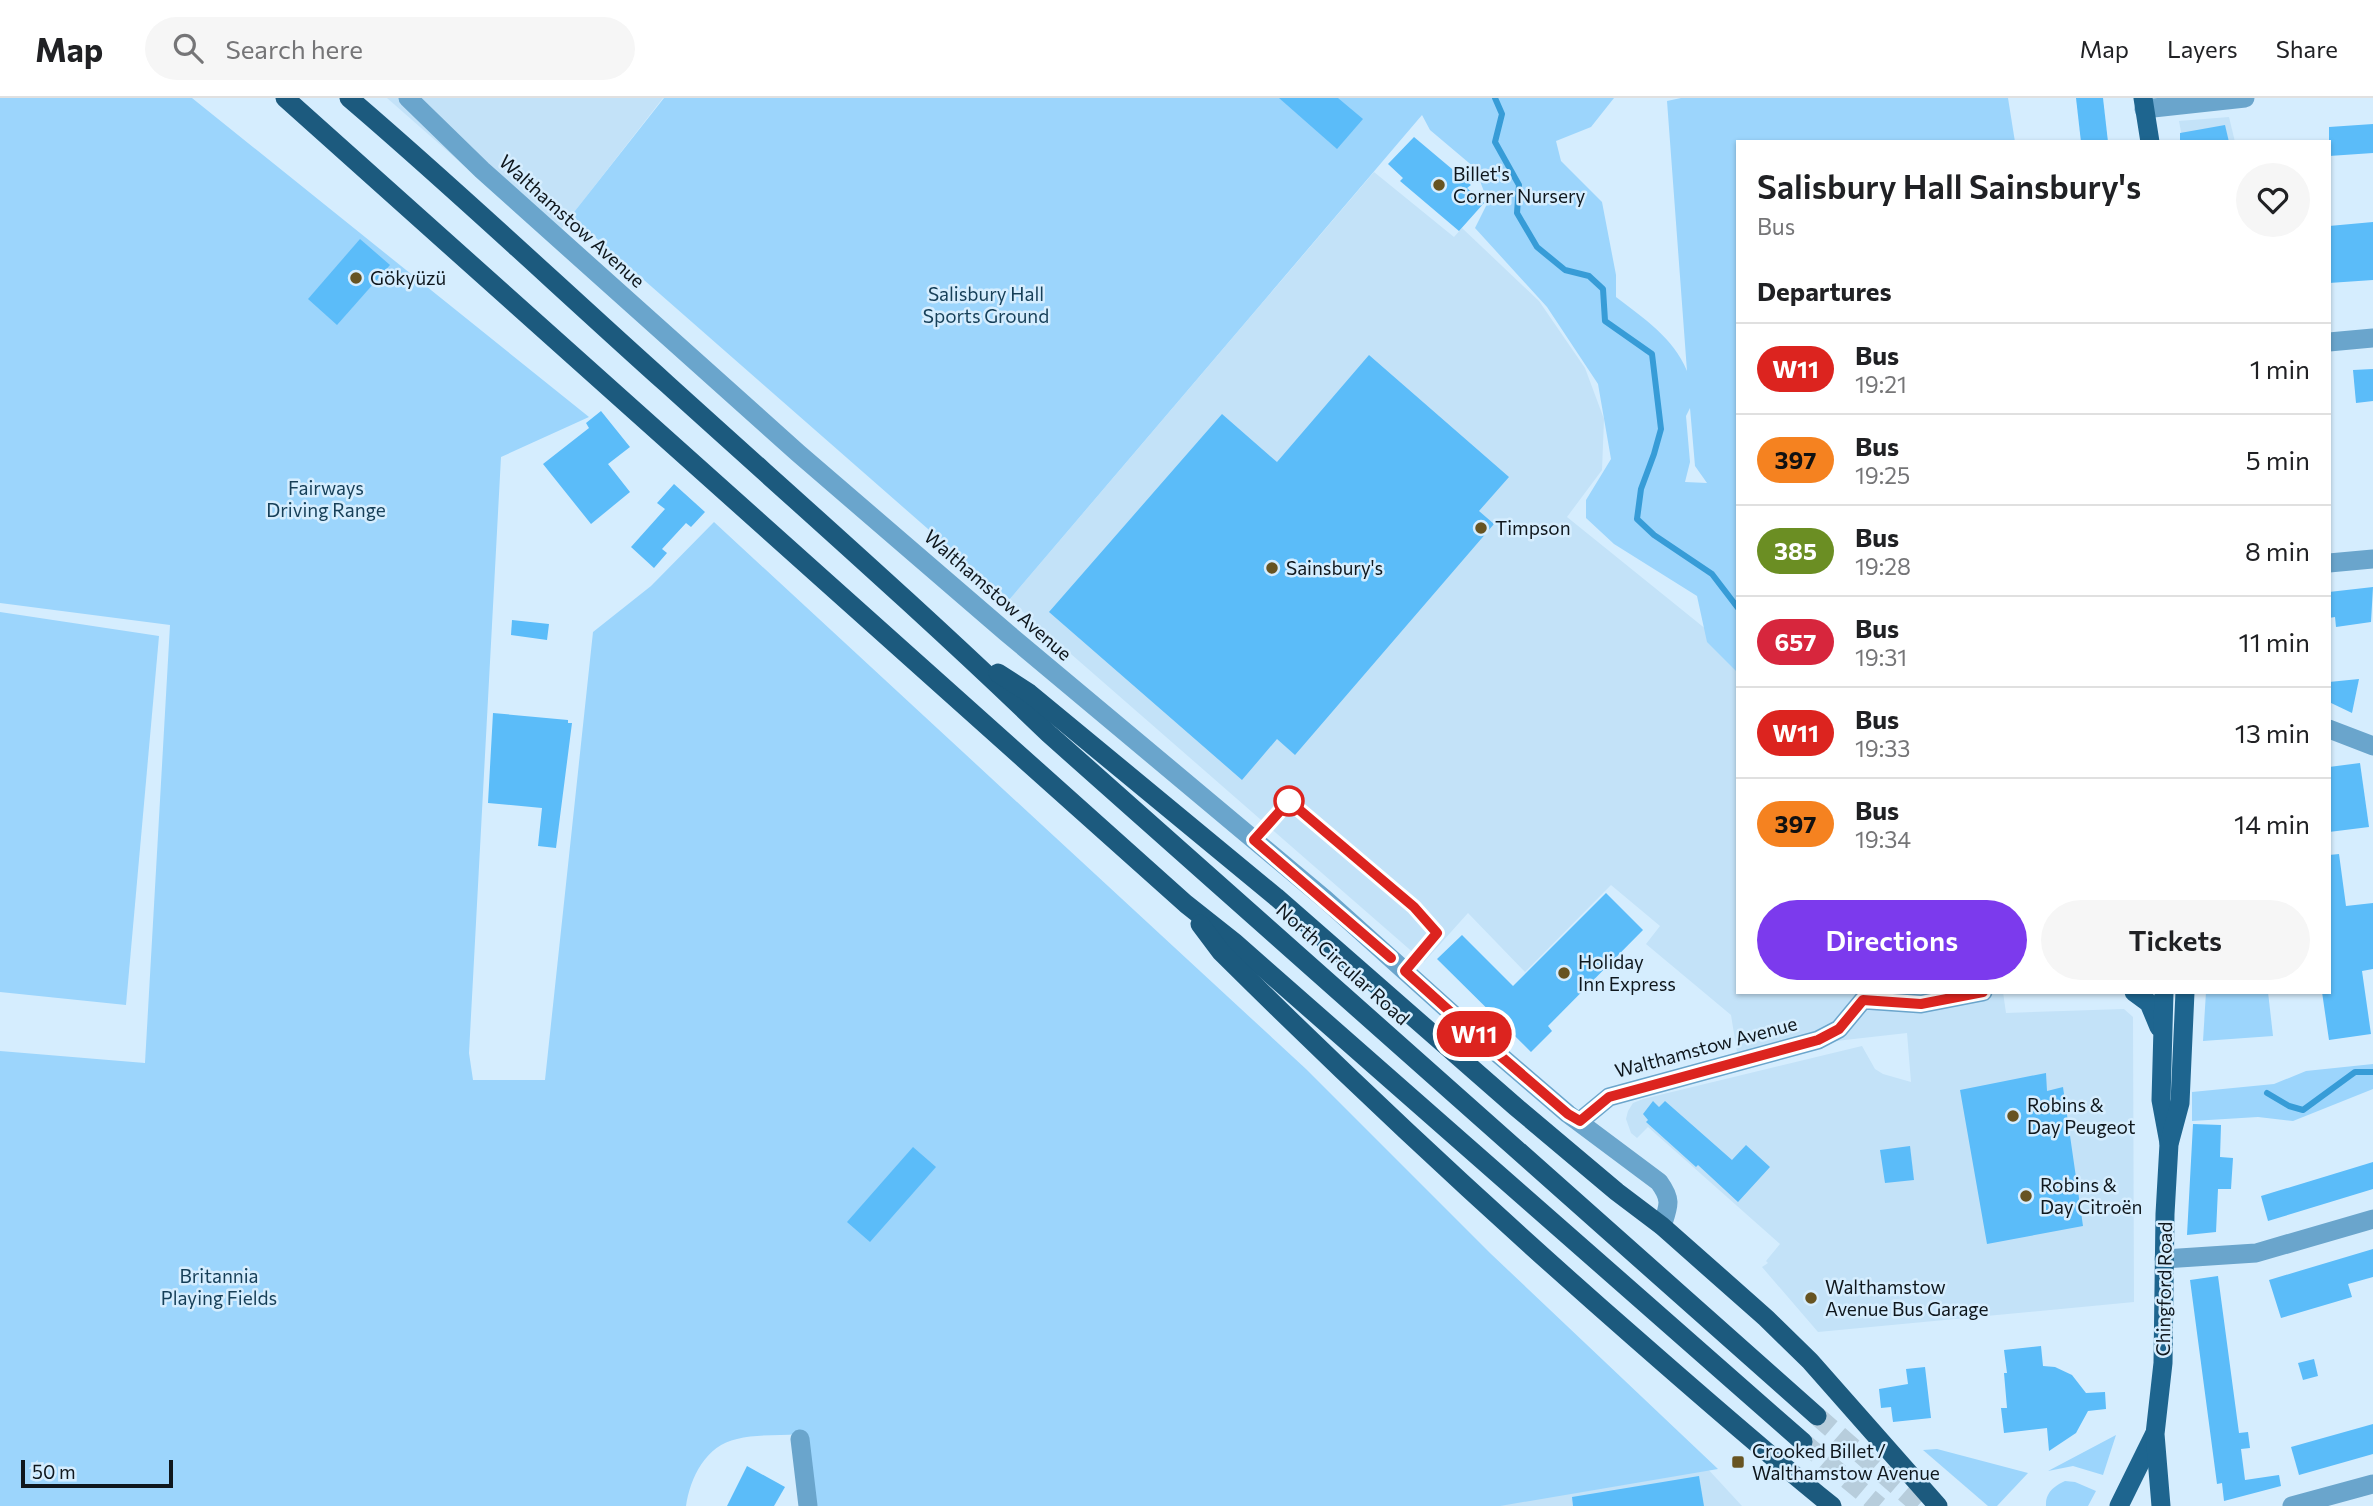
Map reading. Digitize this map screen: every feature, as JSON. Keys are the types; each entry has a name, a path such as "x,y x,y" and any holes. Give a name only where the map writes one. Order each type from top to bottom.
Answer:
{"highway":[{"path":"285,98 1186,904 1234,942 1803,1442"},
{"path":"349,98 448,183 579,305 967,654 1029,692 1276,897 1536,1124 1662,1226 1766,1318 1811,1361 1938,1506"},
{"name":"North Circular Road","path":"967,654 1060,743 1817,1416"},
{"path":"1186,904 1221,952 1418,1143 1758,1447 1832,1506"}],"main road":[{"path":"2144,104 2150,140"},
{"path":"2137,994 2149,1003 2162,1035"},
{"name":"Chingford Road","path":"2164,994 2161,1100 2169,1144"},
{"name":"Chingford Road","path":"2161,1506 2155,1434 2162,1375 2169,1144 2180,1103 2185,994"},
{"name":"Chingford Road","path":"2119,1506 2155,1434"}],"street":[{"name":"Walthamstow Avenue","path":"408,98 482,170 808,462 1326,900 1476,1035 1574,1117 1659,1182 1668,1195 1669,1205 1662,1226"},
{"path":"2144,104 2245,98"},
{"path":"2331,342 2373,338"},
{"path":"2331,563 2373,559"},
{"path":"2331,730 2373,746"},
{"name":"Walthamstow Avenue","path":"1574,1117 1609,1097 1818,1040 1839,1029 1863,1000 1921,1004 1973,994"},
{"path":"2164,1259 2256,1253 2373,1219"},
{"path":"800,1439 808,1506"},
{"path":"2292,1506 2373,1484"}],"shaded area":[{"path":"387,98 663,98 551,242"},
{"path":"2229,117 2235,140 2183,140 2179,121"},
{"path":"1374,172 1454,237 1462,228 1539,301 1585,368 1604,419 1602,470 1567,517 1736,653 1736,994 2003,994 2006,1013 2124,1009 2133,1017 2134,1302 1818,1332 1762,1267 1768,1263 1766,1261 1780,1244 1648,1127 1637,1138 1631,1133 1626,1119 1628,1111 1633,1103 1643,1099 1862,1046 1875,1069 1911,1082 1907,1033 1737,1052 1731,1015 1646,944 1660,926 1611,885 1525,972 1468,913 1424,962 1009,600"},
{"path":"1706,1467 1742,1506 1474,1506"}],"green space":[{"path":"0,98 192,98 589,417 501,457 469,1053 473,1080 545,1080 593,632 651,586 714,522 1306,1069 1490,1253 1718,1469 1500,1506 816,1506 798,1434 744,1437 726,1442 708,1455 701,1464 691,1485 686,1506 0,1506 0,1051 145,1063 170,625 0,603"},
{"name":"Salisbury Hall Sports Ground","path":"664,98 1614,98 1591,127 1556,141 1561,161 1602,202 1616,275 1616,297 1666,338 1687,371 1667,101 1681,98 2008,98 2015,140 1736,140 1736,671 1707,642 1697,596 1614,544 1586,518 1586,500 1611,459 1598,384 1547,307 1475,228 1488,202 1475,168 1430,130 1422,115 1009,600 571,216","holes":["1690,408 1695,466 1707,483 1685,482 1690,462 1686,416"]},
{"path":"0,612 159,636 126,1005 0,992"},
{"path":"2206,994 2268,994 2273,1036 2203,1041"},
{"path":"2373,1064 2373,1089 2293,1121 2258,1117 2192,1121 2192,1092 2274,1084 2306,1071"},
{"path":"2116,1435 2103,1475 2073,1466 2048,1471"},
{"path":"1937,1449 2028,1473 1997,1506 1988,1506 1923,1450"},
{"path":"2065,1481 2075,1482 2096,1491 2088,1506 2046,1506 2051,1490"}],"building":[{"path":"1279,98 1338,98 1363,119 1337,149"},
{"path":"2076,98 2103,98 2108,140 2081,140"},
{"path":"2373,124 2373,153 2331,156 2329,127"},
{"path":"2225,125 2229,140 2180,140 2180,133"},
{"path":"1414,137 1471,185 1467,188 1484,203 1459,231 1400,181 1403,178 1388,164"},
{"path":"2373,222 2373,280 2331,283 2331,226"},
{"path":"360,239 390,265 337,325 308,299"},
{"name":"Sainsbury's","path":"1369,355 1509,477 1479,511 1494,524 1295,755 1277,739 1242,780 1049,612 1222,414 1277,462"},
{"path":"2373,369 2373,401 2356,403 2353,370"},
{"path":"601,411 630,447 608,464 630,492 591,524 543,464 589,428 586,423"},
{"path":"674,484 705,512 691,527 686,523 662,549 667,553 654,568 631,547 665,509 657,503"},
{"path":"2373,587 2371,622 2336,627 2335,617 2331,618 2331,592"},
{"path":"512,620 549,624 547,640 511,635"},
{"path":"2359,679 2352,713 2331,703 2331,682"},
{"path":"493,713 568,720 568,723 572,723 556,848 538,846 542,808 488,803"},
{"path":"2360,763 2369,827 2331,832 2331,767"},
{"path":"2339,854 2346,906 2373,903 2373,969 2362,971 2371,1034 2329,1040 2322,994 2331,994 2331,855"},
{"name":"Holiday Inn Express","path":"1606,893 1643,930 1548,1026 1552,1031 1531,1052 1437,959 1462,935 1513,986"},
{"path":"2046,1073 2047,1091 2063,1087 2083,1226 1987,1244 1960,1090"},
{"path":"1653,1101 1659,1107 1665,1101 1732,1160 1746,1145 1770,1167 1738,1202 1646,1122 1648,1120 1643,1114"},
{"path":"2193,1124 2221,1125 2220,1157 2233,1158 2231,1189 2218,1189 2216,1232 2187,1235"},
{"path":"1910,1146 1914,1180 1885,1183 1880,1150"},
{"path":"913,1147 936,1167 870,1242 847,1222"},
{"path":"2373,1162 2373,1189 2268,1221 2261,1196"},
{"path":"2373,1249 2373,1277 2348,1284 2352,1297 2281,1318 2269,1280"},
{"path":"2218,1276 2239,1433 2248,1432 2250,1448 2241,1449 2245,1480 2279,1475 2281,1486 2224,1501 2222,1483 2217,1484 2190,1280"},
{"path":"2041,1346 2043,1366 2055,1367 2072,1375 2086,1393 2105,1392 2106,1409 2088,1411 2076,1433 2049,1451 2047,1428 2004,1433 2001,1408 2007,1408 2004,1350"},
{"path":"2314,1359 2318,1376 2303,1380 2298,1363"},
{"path":"1925,1367 1931,1418 1893,1422 1891,1407 1881,1408 1879,1389 1908,1384 1906,1369"},
{"path":"2373,1424 2373,1454 2299,1475 2291,1447"},
{"path":"747,1466 785,1487 774,1506 727,1506"},
{"path":"1699,1476 1704,1506 1573,1506 1572,1497"}],"waterway":[{"path":"1495,98 1502,114 1495,142 1519,185 1517,213 1537,247 1565,270 1589,276 1603,289 1605,321 1652,354 1661,429 1641,489 1637,519 1654,535 1712,574 1736,605"},
{"path":"2267,1093 2289,1106 2303,1110 2355,1072 2373,1072"}],"tunnel":[{"path":"1817,1416 1920,1506"},
{"path":"1803,1442 1879,1506"}],"bus line":[{"name":"W11","path":"1391,958 1254,840 1289,801 1414,907 1437,933 1405,971 1568,1114 1580,1121 1609,1097 1818,1040 1839,1029 1863,1000 1921,1004 1974,994"}],"place":[{"name":"Billet's Corner Nursery","path":"1439,185"},
{"name":"Gökyüzü","path":"356,278"},
{"name":"Timpson","path":"1481,528"},
{"name":"Sainsbury's","path":"1272,568"},
{"name":"Holiday Inn Express","path":"1564,973"},
{"name":"Robins & Day Peugeot","path":"2013,1116"},
{"name":"Robins & Day Citroën","path":"2026,1196"},
{"name":"Walthamstow Avenue Bus Garage","path":"1811,1298"},
{"name":"Crooked Billet / Walthamstow Avenue","path":"1738,1462"}],"park label":[{"name":"Fairways Driving Range","path":"326,499"},
{"name":"Britannia Playing Fields","path":"219,1287"}]}
